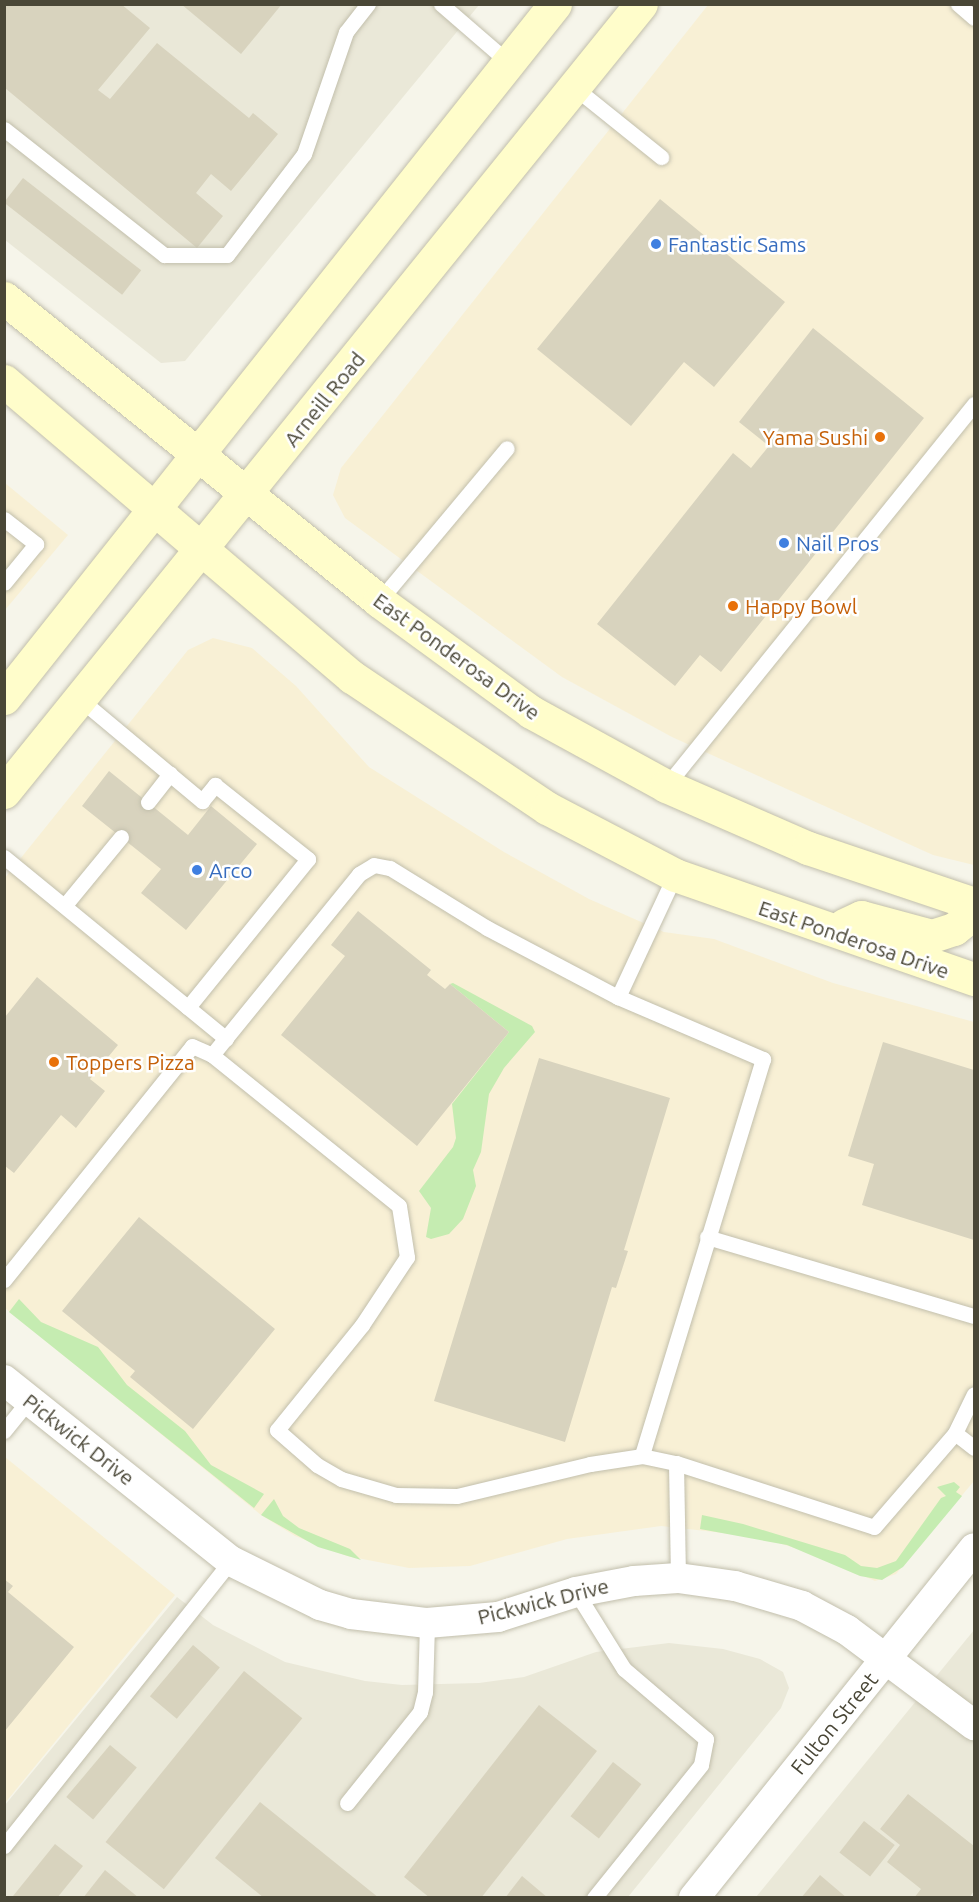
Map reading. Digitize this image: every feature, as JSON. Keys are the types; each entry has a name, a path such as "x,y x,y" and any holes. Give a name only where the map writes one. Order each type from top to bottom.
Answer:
{"main road":[{"path":"4,698 201,455 555,4"},
{"name":"Arneill Road","path":"4,792 249,494 641,4"},
{"name":"East Ponderosa Drive","path":"4,298 379,601 531,712 666,786 808,848 975,904"},
{"name":"East Ponderosa Drive","path":"4,381 157,508 352,677 465,756 547,808 675,875 762,908 834,929 975,979"},
{"path":"834,929 861,917 932,936 954,930 975,913"}],"street":[{"name":"Pickwick Drive","path":"4,1380 231,1561 320,1605 351,1614 427,1623 498,1617 612,1583 678,1578 735,1586 802,1606 887,1657 975,1725"},
{"name":"Fulton Street","path":"694,1898 975,1548"}],"lane":[{"path":"4,129 164,255 227,255 304,154 346,32 368,4"},
{"path":"441,4 508,62"},
{"path":"958,4 975,18"},
{"path":"574,87 662,157"},
{"path":"666,786 975,404"},
{"path":"379,601 507,448"},
{"path":"4,519 36,544 4,584"},
{"path":"81,700 202,801 215,785 308,859 188,1007"},
{"path":"148,802 170,774"},
{"path":"65,905 121,837"},
{"path":"4,857 226,1039"},
{"path":"212,1055 359,874 375,866 390,868 487,928 618,997 763,1059 642,1456"},
{"path":"618,997 675,875"},
{"path":"4,1280 192,1046 212,1055 399,1206 407,1257 362,1324 277,1430 317,1465 341,1479 415,1497 456,1496 590,1464 642,1456 676,1463 874,1527 955,1433 975,1394"},
{"path":"707,1237 975,1316"},
{"path":"4,1431 29,1400"},
{"path":"955,1433 975,1448"},
{"path":"676,1463 678,1578"},
{"path":"4,1846 231,1561"},
{"path":"576,1592 624,1669 706,1739 701,1765 594,1898"},
{"path":"347,1803 420,1712 427,1623"}],"shaded area":[{"path":"4,5 479,5 185,361 161,363 5,240"},
{"path":"708,5 974,5 974,865 933,855 672,737 562,677 345,518 333,495 341,468"},
{"path":"5,483 68,535 5,610"},
{"path":"213,638 252,648 296,686 369,767 504,852 589,899 664,932 714,939 833,983 974,1022 974,1481 896,1574 875,1581 815,1554 759,1537 661,1526 567,1539 470,1566 409,1568 347,1556 295,1536 261,1515 5,1308 4,879 188,650"},
{"path":"5,1457 175,1595 5,1803"},
{"path":"177,1597 213,1625 285,1662 365,1681 402,1685 479,1683 524,1677 596,1652 669,1643 723,1649 760,1659 783,1672 789,1688 781,1708 628,1897 5,1898 5,1805"},
{"path":"974,1630 974,1897 756,1897"}],"green space":[{"path":"453,983 532,1026 535,1032 504,1068 489,1094 481,1152 473,1170 476,1186 463,1219 449,1234 431,1239 426,1237 431,1208 419,1191 453,1147 456,1138 452,1104 509,1032 450,984"},
{"path":"19,1299 41,1322 98,1347 127,1385 185,1431 211,1465 264,1494 254,1508 9,1312"},
{"path":"954,1482 960,1487 956,1492 962,1496 903,1567 882,1580 860,1576 787,1545 700,1529 702,1515 743,1524 845,1555 861,1566 877,1568 896,1561 941,1498 946,1496 937,1487"},
{"path":"274,1499 283,1516 299,1528 350,1549 361,1560 318,1547 261,1515"}],"building":[{"path":"5,4 121,4 150,28 98,90 110,99 157,43 249,118 253,113 278,134 231,191 211,174 196,193 223,216 197,248 5,88"},
{"path":"181,4 282,4 241,54"},
{"path":"23,178 141,270 122,295 4,202"},
{"path":"660,199 785,302 714,387 684,362 631,426 537,349"},
{"path":"813,328 924,418 721,672 700,655 675,686 597,624 733,453 751,468 769,446 739,422"},
{"path":"109,771 188,835 211,806 257,844 186,930 141,893 161,869 82,806"},
{"path":"358,911 431,970 427,975 445,989 450,984 509,1032 417,1146 281,1035 345,956 331,945"},
{"name":"Toppers Pizza","path":"37,977 118,1045 90,1079 105,1091 76,1128 61,1115 14,1173 5,1166 5,1017"},
{"path":"883,1042 974,1070 974,1240 862,1205 874,1164 848,1156"},
{"path":"539,1058 670,1098 624,1250 628,1251 616,1288 612,1287 565,1442 434,1401"},
{"path":"139,1217 275,1329 193,1429 130,1377 135,1371 62,1311"},
{"path":"4,1579 13,1586 8,1592 74,1647 4,1732"},
{"path":"193,1645 220,1667 177,1719 150,1696"},
{"path":"244,1671 302,1718 164,1889 106,1842"},
{"path":"539,1705 597,1751 481,1898 430,1898 404,1877"},
{"path":"110,1745 137,1767 93,1820 66,1797"},
{"path":"613,1762 641,1784 599,1839 571,1816"},
{"path":"908,1794 974,1846 974,1891 969,1898 914,1898 921,1889 887,1862 900,1845 880,1829"},
{"path":"260,1802 379,1898 264,1898 215,1858"},
{"path":"864,1821 895,1845 870,1877 839,1853"},
{"path":"55,1844 83,1866 57,1898 15,1898 13,1896"},
{"path":"105,1870 139,1898 83,1898"},
{"path":"820,1875 847,1898 801,1898"},
{"path":"522,1876 548,1898 505,1898"}],"place":[{"name":"Fantastic Sams","path":"656,244"},
{"name":"Yama Sushi","path":"880,437"},
{"name":"Nail Pros","path":"784,543"},
{"name":"Happy Bowl","path":"733,606"},
{"name":"Arco","path":"197,870"},
{"name":"Toppers Pizza","path":"54,1062"}]}
